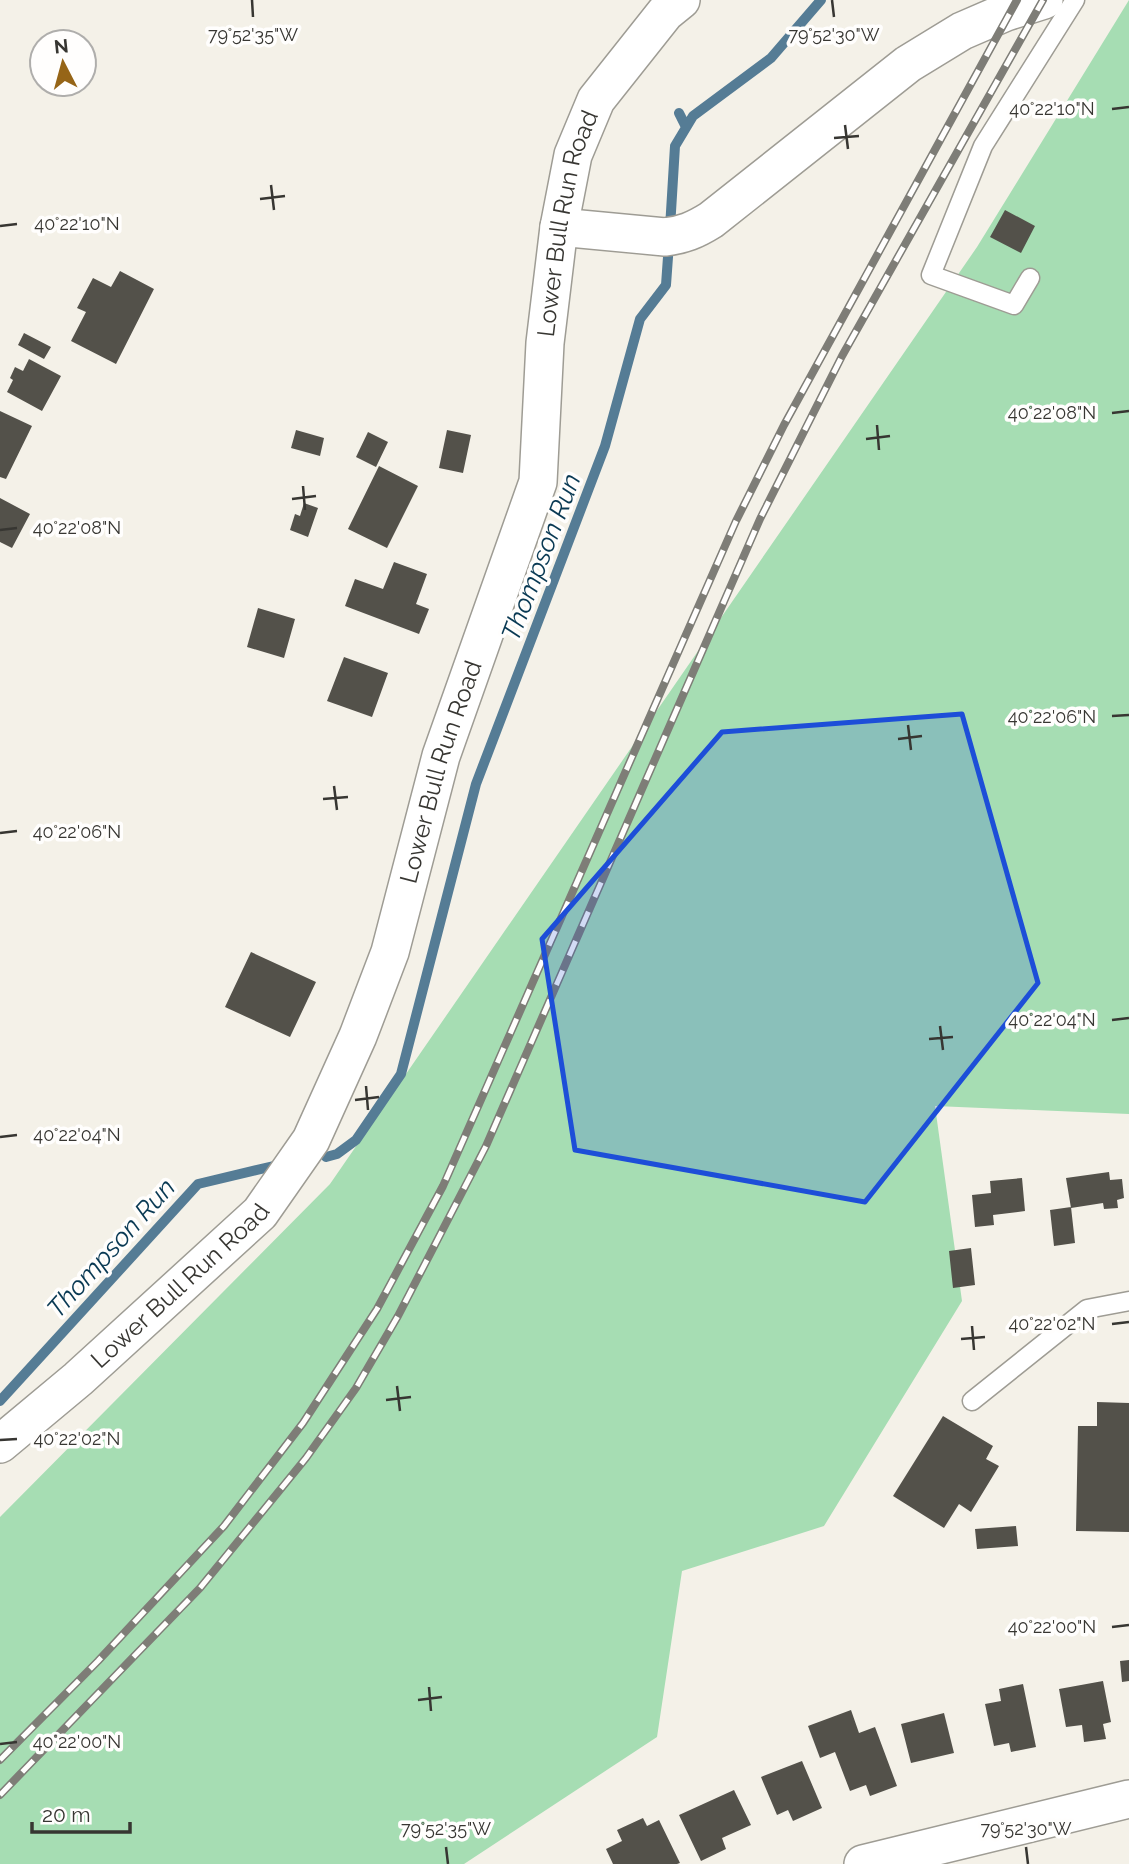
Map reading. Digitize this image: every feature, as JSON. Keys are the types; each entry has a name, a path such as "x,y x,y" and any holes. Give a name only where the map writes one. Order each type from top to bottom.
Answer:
{"street":[{"name":"Lower Bull Run Road","path":"0,1444 78,1379 260,1213 311,1140 358,1036 390,952 441,756 538,482 545,343 559,227 573,155 596,100 665,13 681,0"},
{"path":"559,227 665,237 680,236 695,230 908,64 962,31 979,12 1006,12 1044,0"},
{"path":"863,1864 1129,1798"}],"lane":[{"path":"1030,278 1014,305 931,275 983,146 1075,0"},
{"path":"972,1401 1087,1309 1129,1301"}],"highlighted area":[{"path":"962,714 1038,983 865,1202 575,1150 542,939 722,732"}],"green space":[{"path":"1129,0 1129,1114 935,1106 962,1301 824,1526 682,1571 657,1737 464,1864 0,1864 0,1517 330,1184 977,247"}],"building":[{"path":"1005,210 1035,226 1021,253 990,237"},
{"path":"120,271 154,289 116,364 71,341 86,312 77,308 93,278 111,287"},
{"path":"24,333 51,347 44,359 18,345"},
{"path":"29,359 61,376 42,411 7,392 15,367 23,371"},
{"path":"0,411 32,426 6,479 0,477"},
{"path":"296,430 324,438 320,456 291,448"},
{"path":"447,430 471,435 463,473 439,468"},
{"path":"368,432 388,442 376,467 356,457"},
{"path":"379,466 418,486 387,548 348,529"},
{"path":"0,498 30,514 12,548 0,542"},
{"path":"304,503 318,508 308,537 290,530 295,514 300,516"},
{"path":"394,562 427,574 416,604 429,609 419,634 345,606 355,579 383,589"},
{"path":"258,608 295,619 284,658 247,647"},
{"path":"344,657 388,673 372,717 327,701"},
{"path":"251,952 316,982 290,1037 225,1007"},
{"path":"1109,1172 1110,1180 1122,1179 1124,1198 1117,1200 1118,1208 1104,1209 1103,1203 1071,1208 1066,1178"},
{"path":"1022,1178 1025,1211 993,1215 994,1225 975,1227 972,1195 991,1193 990,1181"},
{"path":"1071,1207 1075,1243 1054,1246 1050,1210"},
{"path":"971,1248 975,1285 953,1288 949,1251"},
{"path":"1097,1402 1129,1403 1129,1532 1076,1531 1078,1426 1097,1426"},
{"path":"943,1416 993,1446 986,1459 999,1466 971,1512 959,1504 944,1528 893,1496"},
{"path":"1016,1526 1018,1546 977,1549 975,1529"},
{"path":"1129,1660 1129,1681 1122,1682 1120,1661"},
{"path":"1103,1681 1111,1722 1103,1724 1106,1739 1084,1742 1082,1725 1066,1727 1059,1689"},
{"path":"1023,1684 1036,1747 1011,1752 1009,1743 994,1746 985,1704 1001,1701 999,1689"},
{"path":"851,1710 859,1733 875,1727 897,1786 870,1796 866,1785 850,1791 835,1752 820,1758 808,1726"},
{"path":"944,1713 954,1753 911,1763 901,1724"},
{"path":"802,1761 822,1808 793,1821 788,1810 777,1815 761,1777"},
{"path":"734,1790 751,1825 722,1838 726,1849 701,1861 679,1815"},
{"path":"643,1818 647,1826 659,1820 680,1863 613,1864 606,1849 622,1841 617,1830"}],"waterway":[{"name":"Thompson Run","path":"670,228 675,146 693,116 771,58 821,0"},
{"path":"679,113 686,127"},
{"name":"Thompson Run","path":"326,1157 337,1154 356,1140 401,1074 476,784 605,446 640,319 666,285 669,243"},
{"name":"Thompson Run","path":"0,1401 198,1184 278,1165"}],"railway":[{"path":"0,1760 98,1661 224,1526 303,1423 377,1309 443,1186 736,521 784,425 1017,0"},
{"path":"0,1795 200,1588 306,1458 356,1388 398,1316 486,1146 760,519 842,356 1043,0"}]}
